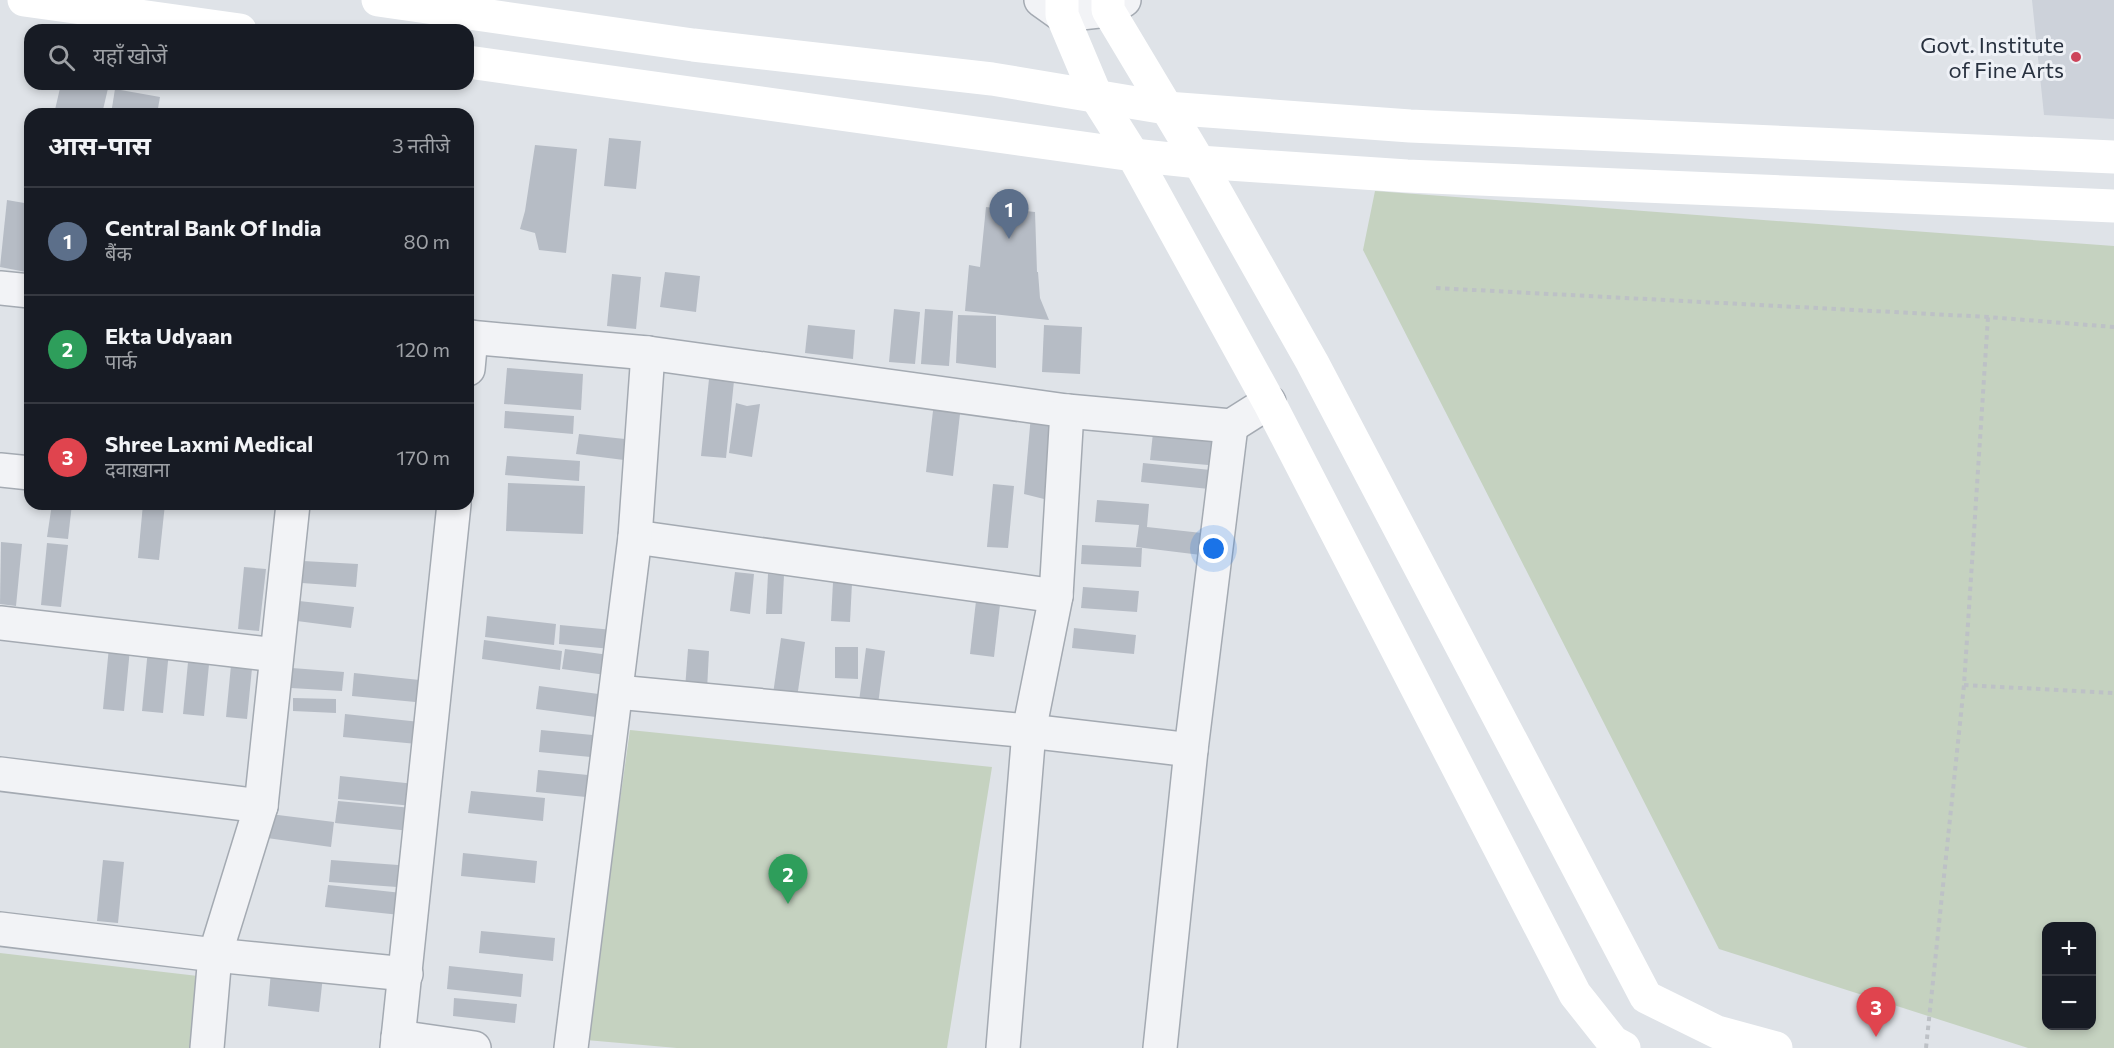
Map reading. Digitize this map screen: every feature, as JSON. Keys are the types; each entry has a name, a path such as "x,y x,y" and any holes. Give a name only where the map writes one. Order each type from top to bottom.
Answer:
{"main road":[{"path":"24,0 197,24"},
{"path":"389,1 693,45 992,79 1166,108 1410,126 2114,157"},
{"path":"1113,3 1166,108 1312,362 1646,997 1717,1032 1776,1048"},
{"path":"1055,5 1096,98 1133,155 1269,402 1575,994 1613,1042 1624,1048"},
{"path":"474,63 1133,155 1199,162 1419,177 2114,206"}],"street":[{"path":"1055,5 1113,3"},
{"path":"0,288 24,290"},
{"path":"474,348 648,353 1067,411 1231,426 1269,402"},
{"path":"571,1048 635,537 648,353"},
{"path":"1003,1048 1029,731 1056,596 1067,411"},
{"path":"1160,1048 1191,750 1231,426"},
{"path":"0,470 24,472"},
{"path":"207,1048 215,955 261,806 291,510"},
{"path":"453,510 397,1043 474,1048"},
{"path":"635,537 1056,596"},
{"path":"0,623 276,655"},
{"path":"616,692 1029,731 1191,750"},
{"path":"0,774 261,806"},
{"path":"0,929 215,955 405,974"}],"path":[{"path":"1436,288 1988,317 2114,327"},
{"path":"1926,1048 1964,685 1988,317"},
{"path":"1964,685 2114,693"}],"shaded area":[{"name":"Govt. Institute of Fine Arts","path":"2032,0 2114,0 2114,119 2044,115"}],"green space":[{"path":"1375,191 2114,246 2114,1048 2028,1048 1719,949 1363,250"},
{"path":"630,730 992,767 947,1048 677,1048 586,1040"},
{"path":"0,953 198,976 190,1048 0,1048"}],"building":[{"path":"60,90 108,90 103,108 55,108"},
{"path":"115,90 160,97 158,108 112,108"},
{"path":"609,138 641,141 636,189 604,186"},
{"path":"535,145 577,149 566,253 539,250 535,233 520,229"},
{"path":"7,200 24,203 24,272 0,267"},
{"path":"986,207 1035,212 1040,298 1049,320 965,311 969,265 980,267"},
{"path":"665,272 700,276 696,312 660,307"},
{"path":"612,274 641,277 636,329 607,326"},
{"path":"894,309 920,312 915,364 889,362"},
{"path":"925,309 953,311 949,366 921,364"},
{"path":"958,315 996,316 996,368 956,363"},
{"path":"808,325 855,330 853,359 805,353"},
{"path":"1044,325 1082,327 1080,374 1042,372"},
{"path":"507,368 583,374 581,410 504,404"},
{"path":"709,379 734,381 726,458 701,456"},
{"path":"934,402 961,405 953,476 926,472"},
{"path":"736,403 747,406 760,404 752,457 729,453"},
{"path":"505,411 574,416 573,434 504,428"},
{"path":"1031,415 1062,417 1056,502 1024,494"},
{"path":"1153,433 1222,439 1220,466 1150,460"},
{"path":"579,434 634,440 632,461 576,454"},
{"path":"507,456 580,461 579,481 505,475"},
{"path":"1143,463 1220,471 1219,490 1141,482"},
{"path":"508,483 585,486 583,534 506,531"},
{"path":"993,484 1014,486 1008,548 987,547"},
{"path":"1097,500 1149,504 1147,527 1211,534 1209,556 1136,547 1139,525 1095,522"},
{"path":"51,510 71,510 68,539 47,537"},
{"path":"142,510 164,510 159,560 138,558"},
{"path":"1,542 22,544 16,606 0,604"},
{"path":"47,543 68,545 61,607 41,605"},
{"path":"1082,545 1142,548 1141,567 1081,564"},
{"path":"303,561 358,564 356,587 302,583"},
{"path":"244,567 266,569 259,631 238,629"},
{"path":"735,572 754,574 750,614 730,611"},
{"path":"768,574 784,575 782,614 766,614"},
{"path":"833,582 852,583 850,622 831,621"},
{"path":"1083,587 1139,591 1137,612 1081,608"},
{"path":"977,592 1001,596 994,657 970,654"},
{"path":"299,601 354,607 351,628 297,621"},
{"path":"487,616 556,624 554,645 485,637"},
{"path":"560,625 613,630 611,649 559,644"},
{"path":"1074,628 1136,635 1134,654 1072,648"},
{"path":"781,638 805,642 796,705 772,701"},
{"path":"484,640 562,651 560,670 482,659"},
{"path":"109,647 130,649 124,711 103,709"},
{"path":"835,647 858,647 858,679 835,678"},
{"path":"866,648 885,651 877,712 858,709"},
{"path":"148,649 169,651 163,713 142,711"},
{"path":"565,649 609,655 606,675 562,669"},
{"path":"688,649 709,651 707,690 685,689"},
{"path":"189,652 210,654 204,716 183,714"},
{"path":"232,655 253,658 247,719 226,717"},
{"path":"292,668 344,672 342,691 291,688"},
{"path":"354,673 429,681 426,703 352,696"},
{"path":"539,686 606,695 603,718 536,709"},
{"path":"293,698 336,699 336,713 293,711"},
{"path":"345,714 420,722 417,744 343,737"},
{"path":"541,730 603,736 601,758 539,752"},
{"path":"538,770 598,776 596,798 536,792"},
{"path":"340,776 415,784 413,806 338,799"},
{"path":"471,791 545,798 543,821 468,813"},
{"path":"338,801 412,808 410,831 335,823"},
{"path":"270,814 334,822 331,847 267,838"},
{"path":"463,853 537,861 535,883 461,876"},
{"path":"103,860 124,862 118,923 97,921"},
{"path":"331,860 398,865 397,887 329,882"},
{"path":"328,885 402,893 400,915 325,907"},
{"path":"481,931 555,938 553,961 479,953"},
{"path":"449,966 523,974 521,997 447,989"},
{"path":"271,971 323,976 319,1012 268,1006"},
{"path":"454,998 517,1004 515,1023 453,1016"}],"place":[{"name":"Govt. Institute of Fine Arts","path":"2076,57"},
{"name":"Central Bank Of India","path":"1009,239"},
{"name":"Ekta Udyaan","path":"788,904"},
{"name":"Shree Laxmi Medical","path":"1876,1037"}]}
